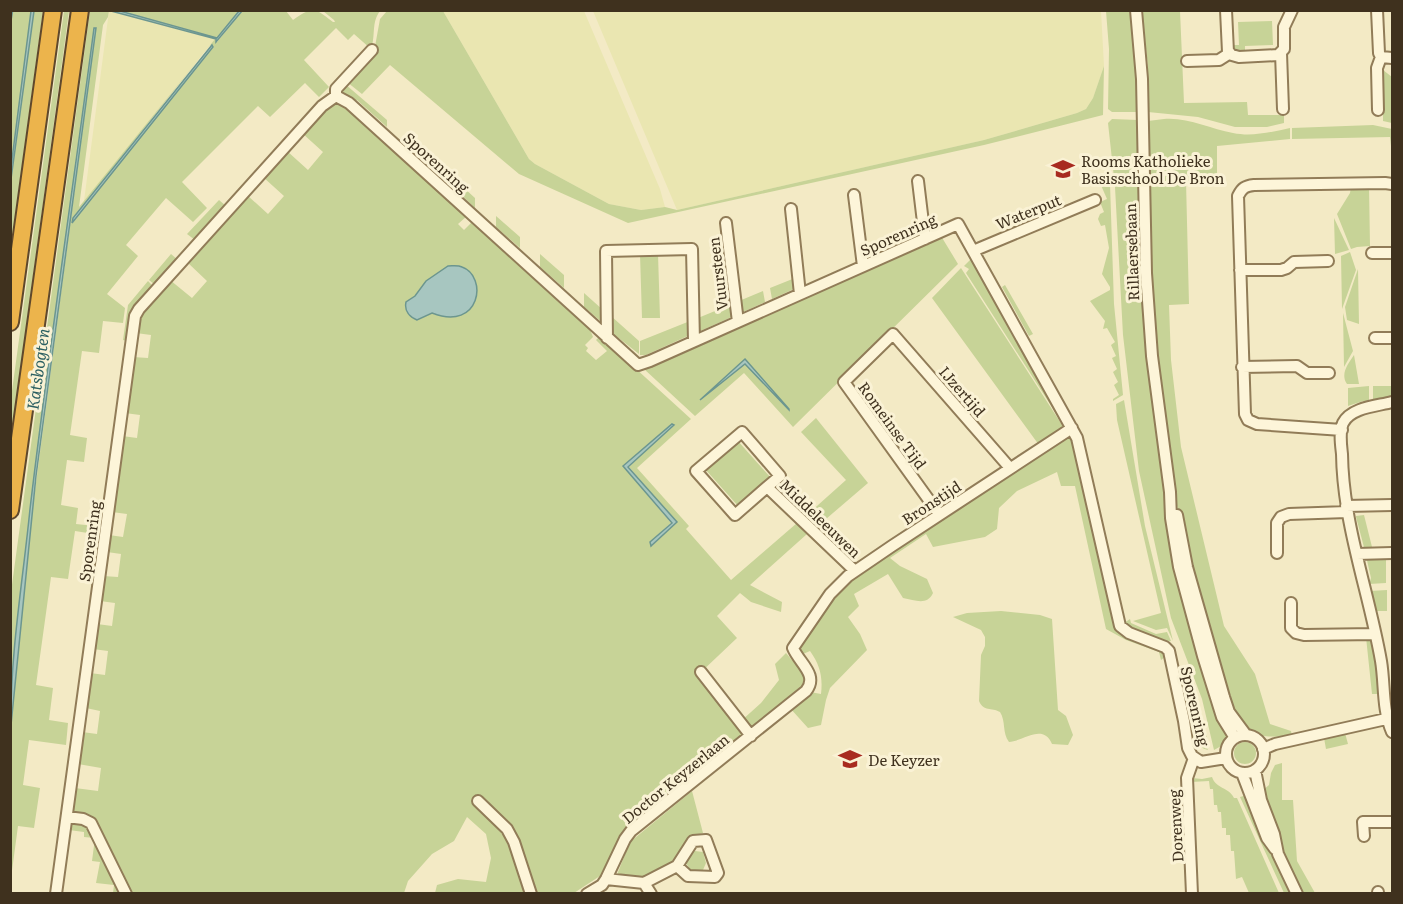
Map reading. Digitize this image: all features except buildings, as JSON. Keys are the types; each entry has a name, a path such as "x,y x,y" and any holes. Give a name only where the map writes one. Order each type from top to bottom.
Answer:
{"highway":[{"path":"10,322 53,10"},
{"path":"10,510 80,10"}],"street":[{"name":"Rillaersebaan","path":"1136,10 1142,79 1146,284 1154,374 1170,492 1177,513 1187,567 1224,698 1240,736"},
{"path":"1227,10 1227,46 1230,53 1239,57 1275,56 1281,53 1284,49 1284,27 1292,10"},
{"path":"1377,10 1378,49 1381,57 1377,68 1378,110"},
{"name":"Sporenring","path":"336,96 336,89 372,51"},
{"path":"1187,61 1220,60 1230,53"},
{"path":"1281,53 1283,109"},
{"path":"1381,57 1392,58"},
{"name":"Sporenring","path":"336,96 349,103 638,365 958,224 1077,438 1119,621 1124,630 1165,647 1169,651 1188,748 1194,758 1201,762 1226,758"},
{"name":"Sporenring","path":"56,894 135,316 322,106 336,96"},
{"path":"918,181 925,238"},
{"path":"1341,430 1257,424 1248,420 1245,414 1238,199 1241,190 1246,186 1392,184"},
{"path":"854,195 863,266"},
{"name":"Waterput","path":"973,252 1095,200"},
{"path":"791,209 800,294"},
{"name":"Vuursteen","path":"726,223 738,322"},
{"path":"608,338 606,251 692,249 694,341"},
{"path":"1372,253 1392,253"},
{"path":"1240,270 1281,270 1294,262 1328,261"},
{"name":"IJzertijd","path":"844,382 893,334 1010,468"},
{"path":"1375,338 1392,338"},
{"path":"1242,367 1297,366 1307,373 1329,373"},
{"name":"Romeinse Tijd","path":"844,382 939,514"},
{"path":"1392,402 1355,412 1346,419 1341,430 1342,469 1347,509 1388,694 1386,719 1392,732"},
{"name":"Bronstijd","path":"817,614 838,585 855,571 1072,428"},
{"name":"Middeleeuwen","path":"742,432 780,476 767,488 735,515 696,471 742,432"},
{"name":"Middeleeuwen","path":"767,488 855,571"},
{"path":"1277,553 1277,522 1288,514 1392,505"},
{"path":"1357,554 1392,553"},
{"path":"1291,603 1291,628 1296,633 1304,635 1375,633"},
{"name":"Doctor Keyzerlaan","path":"587,894 602,885 631,831 810,686 811,678 793,648 817,614"},
{"name":"Doctor Keyzerlaan","path":"701,672 751,736"},
{"path":"1263,749 1275,744 1386,719"},
{"path":"1240,736 1257,739 1263,749 1263,761 1254,771 1242,773 1232,768 1226,758 1228,744 1240,736"},
{"name":"Dorenweg","path":"1192,894 1187,778 1194,758"},
{"path":"1254,771 1261,800 1275,834 1278,854"},
{"path":"1242,773 1267,838 1278,854 1297,894"},
{"path":"478,801 507,829 514,842 531,894"},
{"path":"67,816 92,823 126,894"},
{"path":"1364,836 1364,822 1392,822"},
{"path":"606,879 644,883 677,866"},
{"path":"644,883 651,894"}],"shaded area":[{"path":"109,11 215,39 84,201"},
{"path":"443,11 584,11 660,189 665,207 641,210 609,204 529,159"},
{"path":"593,11 1101,11 1104,66 1093,98 1086,109 1077,113 984,140 677,210"}],"green space":[{"path":"313,10 335,22 323,11 380,11 376,20 371,49 354,34 348,40 336,28 304,60 329,87 319,97 305,83 270,117 258,106 182,182 207,208 193,222 166,198 126,245 138,256 107,294 125,308 123,323 103,321 99,353 82,351 70,435 87,438 84,462 67,460 61,505 78,508 76,524 95,526 94,534 75,531 68,579 51,577 36,685 53,688 49,720 68,723 66,745 29,740 23,785 40,788 34,828 18,826 11,878 11,725 29,536 96,28 34,477 11,703 11,592 90,11 109,11 103,25 79,207 202,56 72,222 213,47 210,45 215,39 217,42 242,11 286,11 293,20"},
{"path":"11,11 31,11 11,167"},
{"path":"34,11 43,11 11,246 11,179"},
{"path":"64,11 69,11 11,439 11,398"},
{"path":"120,11 239,11 217,38"},
{"path":"387,11 443,11 529,159 609,204 641,210 665,207 677,210 984,140 1077,113 1086,109 1093,98 1104,66 1103,115 984,145 628,223 519,174 390,65 362,94 347,82 374,52 380,19"},
{"path":"1106,11 1131,11 1137,70 1138,112 1112,112 1108,109 1109,49"},
{"path":"1142,11 1180,11 1184,103 1247,102 1248,115 1284,115 1284,123 1267,127 1235,127 1198,117 1148,112 1148,67"},
{"path":"1272,21 1273,45 1245,46 1245,53 1233,51 1232,45 1239,45 1238,22"},
{"path":"1383,70 1392,77 1392,123 1383,121"},
{"path":"345,84 387,120 387,127 357,100 354,102 340,89"},
{"path":"333,104 344,105 467,216 458,224 464,230 473,221 589,327 593,337 585,345 588,348 586,351 596,360 607,351 596,340 600,336 691,419 637,468 689,526 686,529 731,580 797,523 807,534 750,585 782,602 781,612 751,602 740,593 717,616 737,638 699,674 745,733 624,829 603,874 574,893 435,893 437,885 458,879 486,882 491,858 486,834 467,817 454,841 432,854 408,881 404,893 129,893 97,826 76,814 73,809 75,788 98,791 101,768 78,764 82,732 97,734 100,711 86,708 90,673 105,675 108,651 93,649 97,624 112,626 115,603 100,601 103,576 118,577 121,554 107,552 109,535 123,537 127,514 112,512 122,436 137,438 140,415 125,413 133,357 148,358 151,335 136,333 138,317 170,280 192,298 207,281 187,262 247,195 268,214 284,196 263,177 287,151 308,170 323,152 302,133 318,114","holes":["477,295 473,306 467,312 436,315 432,313 417,320 406,302 415,296","672,424 629,467 677,522 652,546 650,542 671,523 623,466"]},
{"path":"1112,119 1138,120 1140,271 1157,442 1165,493 1227,733 1223,745 1214,750 1202,699 1171,618 1139,471 1123,335 1115,187 1108,123"},
{"path":"1182,120 1240,134 1262,134 1290,128 1290,139 1217,146 1217,180 1186,181 1189,304 1169,305 1171,360 1181,447 1224,626 1255,674 1270,724 1291,731 1292,736 1272,737 1258,734 1246,727 1232,712 1189,563 1169,454 1156,343 1150,232 1148,121"},
{"path":"1373,125 1392,129 1392,155 1390,137 1292,139 1292,128"},
{"path":"452,177 475,198 475,208 452,186"},
{"path":"1107,179 1110,184 1114,304 1123,395 1113,401 1119,395 1114,385 1118,382 1113,372 1117,369 1112,358 1116,356 1111,345 1115,342 1107,328 1103,329 1105,321 1090,301 1110,290 1102,274 1109,248 1105,225 1101,226 1098,219 1104,212 1100,202 1107,199 1100,183 1093,186 1092,183"},
{"path":"1369,186 1370,246 1351,249 1337,214 1350,193 1351,187"},
{"path":"219,200 226,206 195,240 187,234"},
{"path":"496,216 520,237 520,248 496,227"},
{"path":"1334,218 1349,250 1335,254"},
{"path":"941,236 958,264 793,427 744,373 695,416 644,369"},
{"path":"1350,252 1356,270 1342,309 1341,256"},
{"path":"171,254 178,260 155,285 149,280"},
{"path":"540,254 564,275 564,288 540,267"},
{"path":"640,254 658,254 660,318 642,318"},
{"path":"972,258 1064,426 966,273 969,269 964,266"},
{"path":"961,268 1064,428 1039,445 932,298"},
{"path":"1358,269 1359,324 1347,320 1345,307"},
{"path":"795,278 796,288 772,299 770,288"},
{"path":"148,281 154,287 127,341 123,340 128,305"},
{"path":"1005,285 1033,334 1029,336 1002,287"},
{"path":"763,291 765,302 741,313 739,301"},
{"path":"584,293 603,310 604,324 584,307"},
{"path":"732,304 734,316 698,332 698,318"},
{"path":"1343,313 1353,351 1344,367"},
{"path":"611,316 639,341 639,354 611,332"},
{"path":"690,321 690,335 646,355 640,355 640,341"},
{"path":"1354,355 1359,384 1347,384 1344,377 1347,365"},
{"path":"1369,386 1369,403 1363,401 1348,406 1348,388"},
{"path":"1373,386 1391,386 1391,398 1373,402"},
{"path":"1124,400 1145,526 1173,641 1167,628 1156,630 1133,621 1161,613 1117,420 1116,404"},
{"path":"816,418 868,483 819,525 808,514 846,480 801,432"},
{"path":"1068,437 1073,440 1115,622 1161,650 1165,657 1161,660 1159,652 1126,640 1106,629 1075,486 1061,486 1057,472 1017,491 999,508 997,529 985,537 933,547 926,534 890,558 900,566 927,579 933,593 927,600 903,598 888,574 854,594 859,606 848,617 860,634 867,650 830,688 821,725 808,728 790,708 810,692 821,694 822,682 818,666 810,651 803,654 798,648 834,595 853,577"},
{"path":"737,440 771,478 739,507 705,469"},
{"path":"1364,515 1373,551 1365,551 1356,517"},
{"path":"1386,555 1386,583 1369,584 1371,578 1366,556"},
{"path":"1387,590 1387,611 1375,611 1370,591"},
{"path":"1001,611 1040,615 1052,619 1058,710 1066,716 1073,735 1068,745 1052,744 1044,735 1038,734 1009,742 1005,735 1000,712 985,708 979,701 981,655 985,646 985,637 981,630 953,617 967,613"},
{"path":"1130,619 1131,623 1156,634 1167,632 1171,641 1159,641 1140,633 1124,623"},
{"path":"1366,637 1371,637 1379,694 1372,694"},
{"path":"786,653 806,677 808,683 752,731 741,721 761,703 779,680 775,664"},
{"path":"1196,695 1209,745 1198,727 1192,696"},
{"path":"1189,697 1196,727 1208,750 1195,742 1189,729 1184,698"},
{"path":"1345,733 1348,744 1326,749 1324,738"},
{"path":"1245,742 1253,745 1256,753 1253,761 1245,764 1237,761 1234,753 1237,745"},
{"path":"1282,763 1282,800 1293,800 1297,861 1315,893 1303,893 1288,865 1262,791 1269,785 1275,765"},
{"path":"1212,777 1216,784 1237,798 1279,893 1249,893 1242,877 1236,879 1234,851 1231,851 1230,835 1226,835 1226,828 1222,828 1221,812 1218,812 1217,805 1214,805 1213,789 1210,789 1209,781 1191,782 1192,778"},
{"path":"692,791 703,833 689,837 676,861 638,879 616,877 630,842"},
{"path":"1247,795 1266,843 1291,893 1284,893 1240,797"},
{"path":"74,822 88,824 123,893 113,893 114,885 96,883 100,862 92,861 95,838 84,837 84,832 69,830 70,825"},
{"path":"695,851 703,852 706,863 703,870 697,873 691,871 686,863 689,855"}],"water":[{"path":"31,11 34,11 11,179 11,167"},
{"path":"111,11 120,11 217,38 239,11 242,11 216,42 216,39"},
{"path":"94,28 96,28 36,476 11,725 15,644 30,509"},
{"path":"212,45 213,47 72,223 73,218"},
{"path":"448,266 462,267 470,272 475,281 477,291 470,309 461,315 448,317 432,313 417,320 412,317 407,311 406,302 415,296 426,281"},
{"path":"745,359 789,410 745,364 700,400"},
{"path":"672,424 674,425 628,467 677,522 651,546 650,542 672,523 623,466"}],"waterway":[{"path":"10,22 12,10"}],"place":[{"name":"Rooms Katholieke Basisschool De Bron","path":"1063,169"},
{"name":"De Keyzer","path":"850,759"}],"water label":[{"name":"Katsbogten","path":"37,369"}]}
